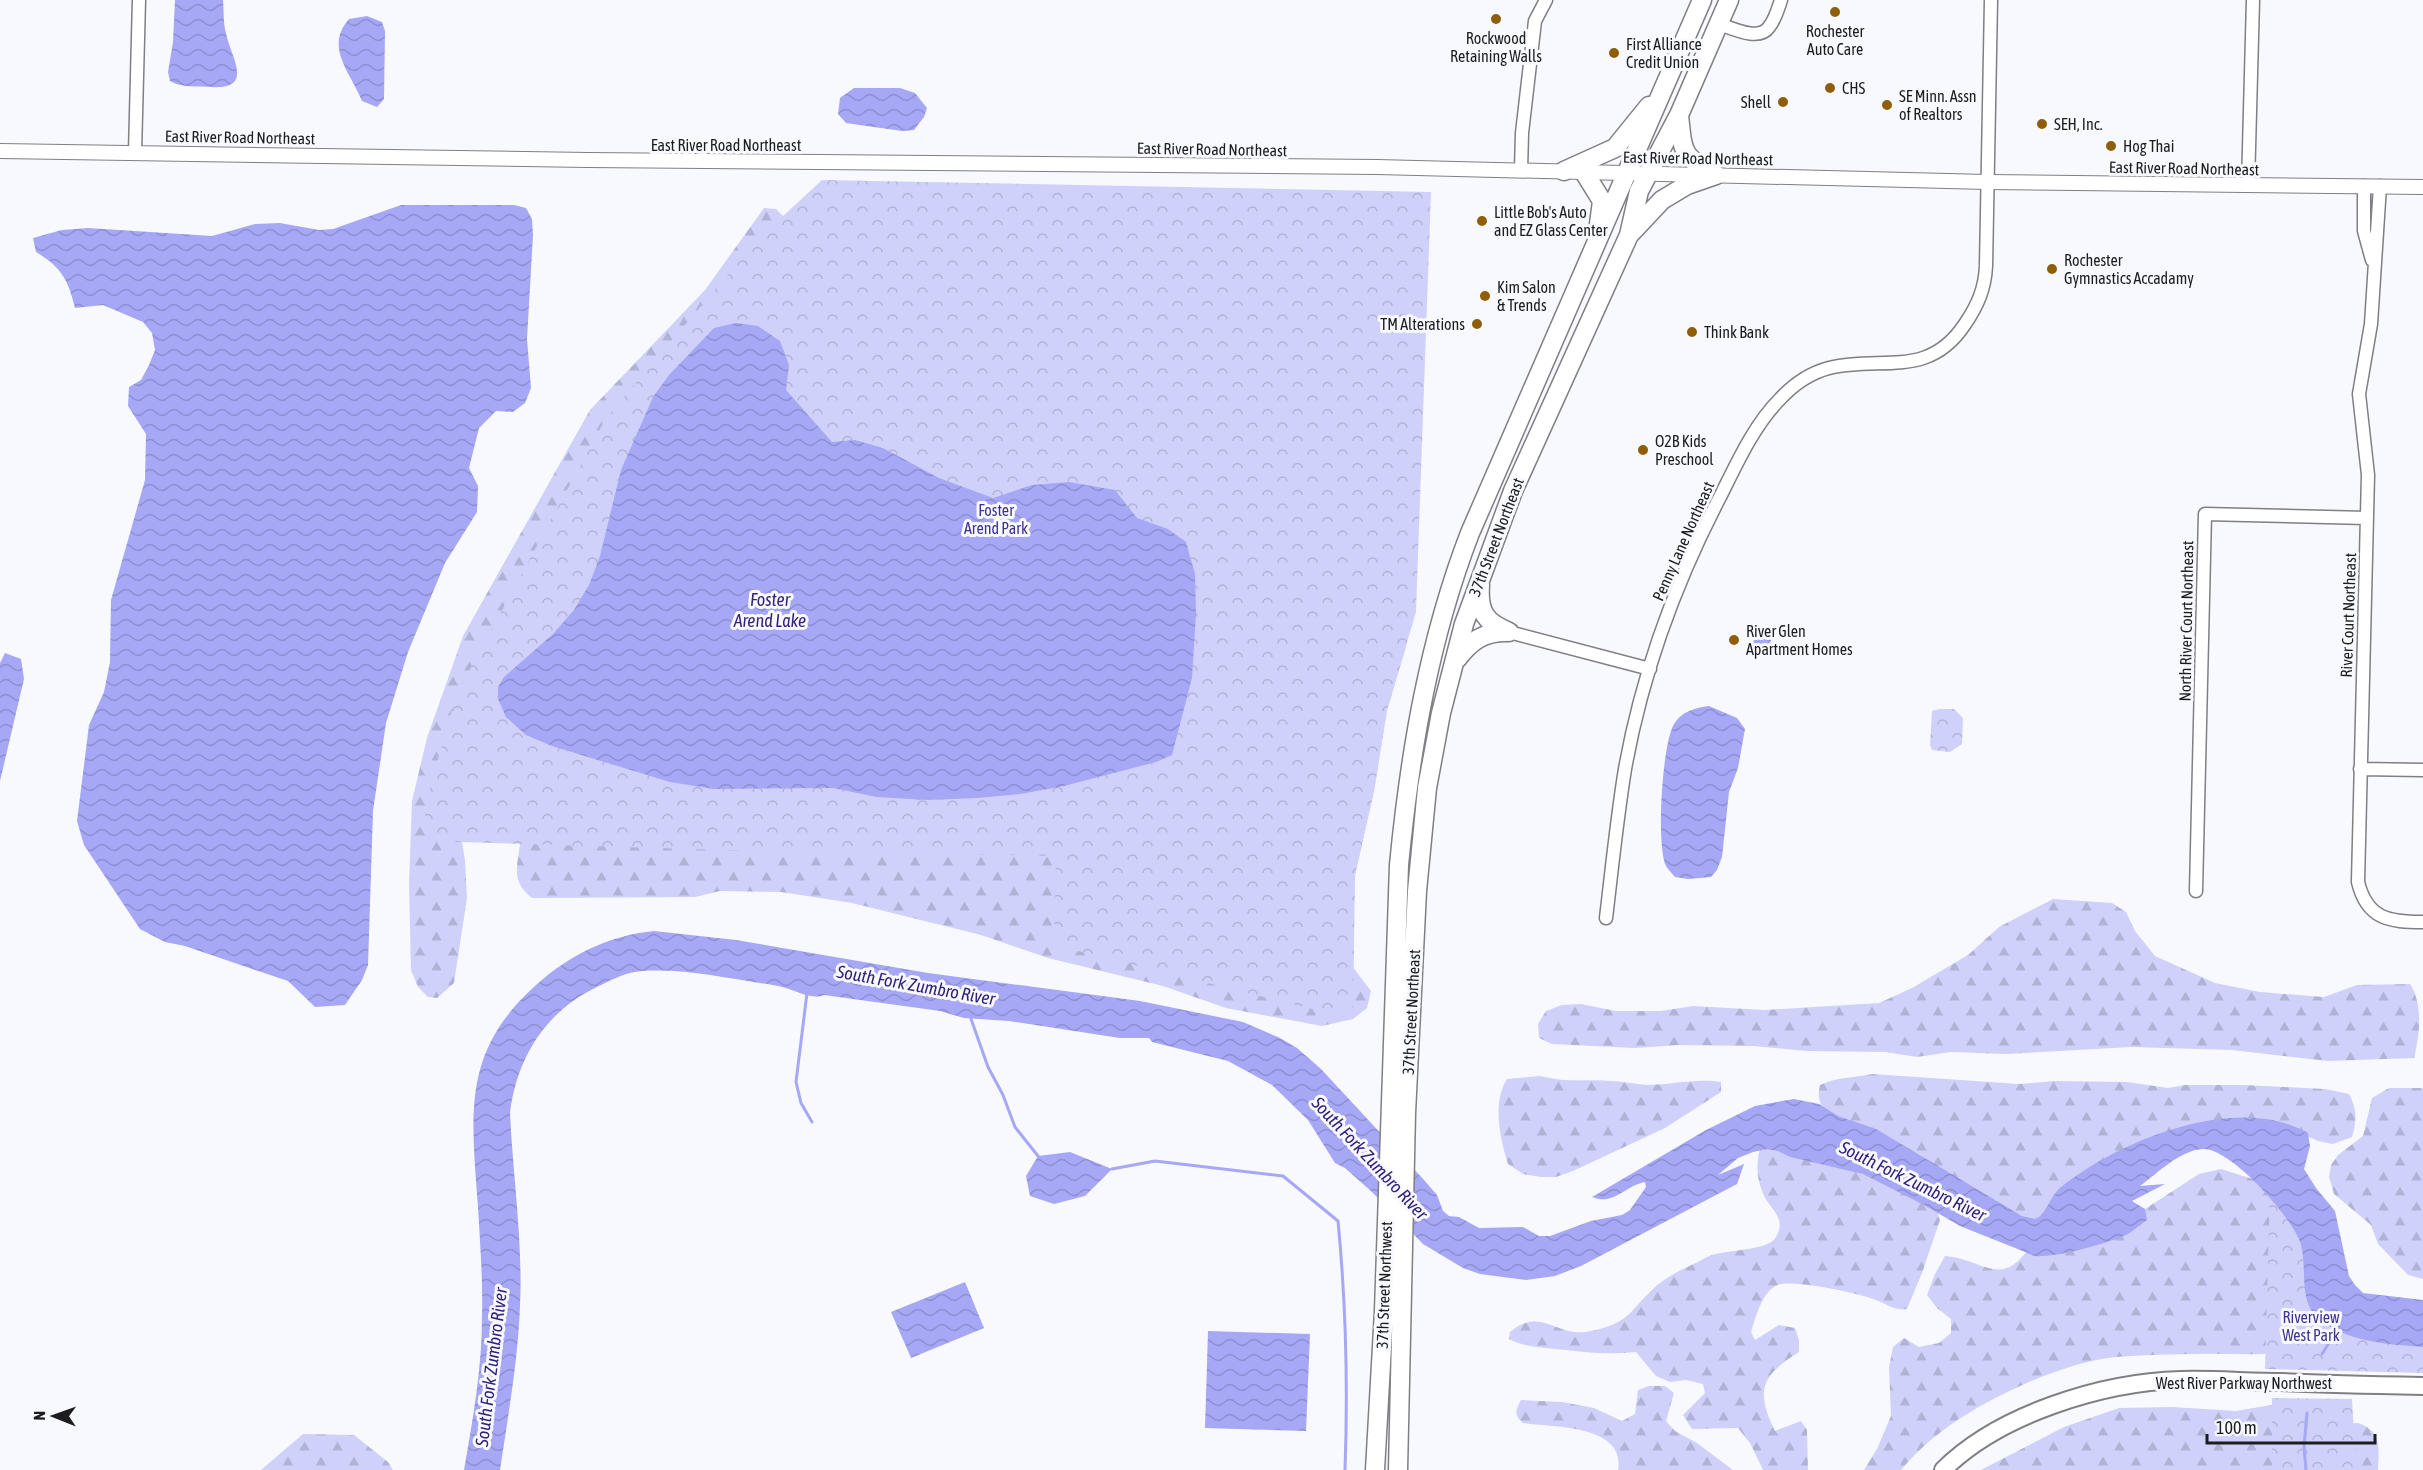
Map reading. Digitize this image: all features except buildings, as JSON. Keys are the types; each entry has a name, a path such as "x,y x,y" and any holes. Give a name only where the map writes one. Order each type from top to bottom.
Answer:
{"main road":[{"name":"37th Street Northeast","path":"1390,1100 1399,864 1405,803 1418,722 1433,651 1457,567 1470,532 1702,0"},
{"name":"37th Street Northeast","path":"1406,1113 1420,844 1437,735 1454,662 1473,597 1513,491 1629,235 1639,191 1679,115 1729,0"},
{"path":"1564,171 1615,148 1641,114 1659,96"},
{"path":"1679,115 1683,150 1686,156 1716,175"},
{"path":"1584,172 1602,201 1596,244"},
{"path":"1629,235 1662,200 1687,185 1716,175"},
{"path":"1492,545 1480,584 1481,606 1492,625 1509,632"},
{"path":"1454,662 1478,638 1486,634 1509,632"},
{"name":"37th Street Northwest","path":"1375,1470 1386,1266 1390,1100"},
{"name":"37th Street Northwest","path":"1398,1470 1406,1113"},
{"name":"West River Parkway Northwest","path":"1942,1470 1977,1443 2030,1415 2068,1401 2131,1385 2181,1380 2423,1386"}],"street":[{"path":"135,152 139,0"},
{"path":"1521,170 1522,133 1535,21 1546,0"},
{"path":"1719,24 1746,33 1760,34 1769,29 1781,0"},
{"name":"Penny Lane Northeast","path":"1606,918 1626,767 1650,669 1676,592 1708,519 1759,427 1776,403 1804,380 1829,368 1890,365 1925,358 1950,342 1965,325 1977,306 1985,280 1990,0"},
{"path":"2248,185 2253,0"},
{"name":"East River Road Northeast","path":"0,151 1521,170 1987,182 2423,187"},
{"name":"River Court Northeast","path":"2364,186 2364,231 2373,264"},
{"name":"River Court Northeast","path":"2380,186 2378,238 2373,264 2371,324 2359,394 2368,465 2357,870 2360,891 2370,908 2385,918 2423,922"},
{"name":"North River Court Northeast","path":"2196,891 2205,514 2367,518"},
{"path":"1509,632 1650,669"},
{"path":"2360,769 2423,770"}],"green space":[{"name":"Foster Arend Park","path":"822,180 1431,192 1416,612 1387,710 1374,791 1355,875 1353,1019 1054,945 1056,856 757,851 425,841 425,806 456,695 606,418 757,240"},
{"name":"Foster Arend Park","path":"764,208 776,209 787,220 1406,647 1387,710 1374,791 1355,875 1352,966 1371,991 1367,1008 1353,1019 1322,1026 1226,1008 1163,986 1048,958 981,935 852,903 781,892 720,891 695,897 532,898 525,892 518,880 520,844 456,828 462,842 465,860 467,898 454,983 437,998 428,997 418,987 411,970 409,884 412,801 427,738 463,636 590,410 705,290"},
{"path":"1954,709 1963,718 1962,744 1950,752 1932,750 1930,745 1932,711"},
{"path":"2053,899 2112,903 2126,912 2135,931 2155,956 2215,983 2260,992 2324,997 2357,985 2410,984 2419,1010 2418,1039 2414,1058 2328,1061 2232,1050 2131,1047 2006,1054 1951,1052 1917,1057 1885,1052 1807,1051 1754,1046 1679,1045 1635,1048 1552,1044 1539,1038 1538,1024 1546,1011 1562,1005 1581,1004 1616,1011 1661,1011 1693,1006 1764,1010 1879,1003 1912,988 1968,955 1999,927"},
{"path":"1872,1074 2019,1084 2054,1081 2127,1082 2168,1088 2185,1085 2244,1085 2325,1089 2349,1094 2355,1110 2355,1126 2352,1137 2333,1144 2318,1141 2300,1133 2239,1123 2051,1216 2037,1219 2022,1216 1834,1121 1821,1104 1820,1085 1839,1079"},
{"path":"1540,1076 1647,1085 1711,1081 1721,1082 1721,1092 1665,1128 1573,1171 1556,1177 1541,1177 1523,1174 1508,1164 1499,1121 1500,1098 1507,1079"},
{"path":"2389,1088 2423,1088 2423,1279 2408,1275 2378,1244 2371,1225 2334,1194 2329,1177 2331,1165 2338,1155 2363,1136 2372,1098"},
{"path":"1766,1132 1935,1204 1940,1220 1907,1309 1894,1308 1854,1293 1796,1284 1778,1285 1772,1288 1764,1299 1751,1332 1755,1340 1779,1325 1795,1328 1799,1340 1799,1352 1769,1377 1765,1385 1765,1405 1775,1431 1801,1421 1807,1430 1808,1470 1763,1470 1750,1443 1738,1428 1692,1429 1683,1415 1705,1393 1703,1384 1686,1380 1670,1382 1656,1376 1636,1352 1605,1353 1566,1350 1526,1345 1509,1339 1510,1332 1531,1322 1541,1322 1568,1331 1579,1332 1604,1328 1621,1321 1657,1285 1679,1271 1708,1256 1758,1247 1772,1241 1780,1226 1763,1192 1758,1170 1759,1153"},
{"name":"Riverview West Park","path":"2271,1155 2333,1282 2423,1322 2423,1373 2265,1369"},
{"path":"2221,1169 2259,1181 2277,1206 2276,1353 2126,1356 2072,1366 2024,1384 1979,1407 1935,1436 1901,1470 1864,1470 1877,1449 1891,1416 1889,1367 1893,1347 1904,1338 1919,1347 1939,1343 1951,1333 1951,1319 1937,1308 1927,1295 1945,1256 1991,1268 2009,1267 2019,1260 2029,1248 2140,1219 2145,1209 2199,1174"},
{"path":"1649,1386 1665,1386 1674,1393 1666,1421 1675,1431 1697,1443 1733,1470 1618,1470 1617,1455 1610,1444 1599,1436 1567,1428 1523,1423 1517,1415 1521,1400 1562,1402 1594,1408 1622,1421 1635,1414 1638,1390"},
{"path":"2272,1398 2352,1399 2356,1470 2272,1470"},
{"path":"2277,1404 2293,1470 1981,1470 2064,1427 2119,1408 2172,1407 2236,1411"},
{"path":"2358,1423 2366,1426 2375,1436 2378,1448 2378,1470 2326,1470 2343,1424"},
{"path":"303,1434 354,1435 388,1462 393,1470 261,1470"}],"water":[{"path":"175,0 223,0 225,29 237,70 237,77 233,83 225,86 195,87 170,81 168,72 173,42"},
{"path":"367,16 382,22 385,31 384,99 377,107 362,101 346,70 339,50 342,29 349,19"},
{"path":"854,88 900,88 915,93 927,108 924,117 914,130 902,131 846,123 838,114 840,98"},
{"path":"401,205 514,205 526,208 532,219 533,235 527,339 531,388 525,403 513,412 496,411 479,428 469,468 478,486 477,512 445,563 408,652 386,723 373,811 368,965 362,980 345,1005 315,1007 288,981 185,946 165,942 140,929 84,845 77,821 89,725 104,692 110,662 111,600 145,480 146,434 128,406 129,387 141,380 155,350 152,333 143,322 103,305 75,308 66,281 52,263 36,252 33,238 62,230 88,228 212,236 255,224 280,223 319,230 333,229"},
{"name":"Foster Arend Lake","path":"736,323 758,326 780,341 789,365 786,390 832,442 855,440 883,448 939,478 993,498 1032,485 1069,482 1115,490 1137,518 1168,529 1186,542 1195,574 1196,614 1192,678 1172,755 1156,762 1064,786 1020,794 977,798 927,800 877,797 833,788 714,789 670,782 552,746 526,735 506,717 498,699 498,687 504,677 553,634 574,610 589,585 600,556 621,470 653,397 669,375 714,328"},
{"path":"1759,627 1768,630 1766,636 1772,638 1768,648 1762,647 1760,651 1751,648"},
{"path":"5,653 21,659 24,679 0,781 0,663"},
{"path":"1709,706 1737,718 1745,729 1738,768 1729,792 1722,857 1717,870 1711,877 1688,879 1675,877 1666,866 1661,838 1666,752 1677,720 1689,711"},
{"name":"South Fork Zumbro River","path":"654,931 736,940 928,973 1140,1001 1243,1022 1297,1048 1321,1069 1424,1180 1437,1195 1443,1211 1449,1216 1459,1217 1479,1228 1523,1227 1539,1236 1550,1236 1591,1221 1622,1215 1630,1210 1646,1187 1645,1182 1607,1199 1592,1197 1706,1130 1755,1106 1794,1099 1819,1104 1838,1116 1876,1129 2022,1216 2037,1219 2061,1187 2114,1153 2146,1138 2180,1127 2214,1120 2248,1118 2279,1122 2308,1133 2310,1146 2304,1169 2335,1211 2349,1276 2355,1285 2363,1293 2423,1300 2423,1347 2380,1343 2352,1336 2338,1331 2315,1315 2310,1308 2305,1291 2301,1245 2287,1219 2244,1172 2215,1152 2203,1149 2186,1153 2140,1186 2165,1184 2132,1201 2145,1209 2147,1220 2128,1234 2082,1249 2056,1255 2035,1256 1960,1226 1863,1174 1790,1157 1767,1149 1738,1158 1718,1175 1744,1164 1737,1184 1581,1266 1555,1276 1526,1280 1480,1274 1463,1268 1423,1244 1372,1192 1345,1168 1335,1163 1308,1120 1272,1085 1228,1061 1152,1042 1149,1038 1120,1038 1009,1021 964,1018 940,1011 824,995 806,995 780,986 708,975 675,971 642,971 625,974 610,981 564,1008 538,1037 520,1072 510,1113 521,1282 519,1327 512,1388 500,1470 464,1470 482,1335 482,1275 474,1110 477,1082 485,1056 497,1030 516,1005 555,969 595,946 624,936"},
{"path":"1070,1152 1112,1169 1085,1196 1054,1204 1030,1196 1026,1176 1038,1156"},
{"path":"965,1282 984,1328 911,1358 891,1312"},
{"path":"1208,1331 1310,1334 1306,1431 1205,1428"}],"waterway":[{"path":"807,993 796,1082 801,1103 812,1122"},
{"path":"970,1016 988,1067 1003,1095 1015,1127 1038,1156"},
{"path":"1112,1169 1155,1161 1283,1176 1338,1221 1346,1346 1345,1470"},
{"path":"2322,1354 2341,1328"},
{"path":"2306,1470 2304,1447 2307,1413"}],"place":[{"name":"Rochester Auto Care","path":"1835,12"},
{"name":"Rockwood Retaining Walls","path":"1496,19"},
{"name":"First Alliance Credit Union","path":"1614,53"},
{"name":"CHS","path":"1830,88"},
{"name":"Shell","path":"1783,102"},
{"name":"SE Minn. Assn of Realtors","path":"1887,105"},
{"name":"SEH, Inc.","path":"2042,124"},
{"name":"Hog Thai","path":"2111,146"},
{"name":"Little Bob's Auto and EZ Glass Center","path":"1482,221"},
{"name":"Rochester Gymnastics Accadamy","path":"2052,269"},
{"name":"Kim Salon & Trends","path":"1485,296"},
{"name":"TM Alterations","path":"1477,324"},
{"name":"Think Bank","path":"1692,332"},
{"name":"O2B Kids Preschool","path":"1643,450"},
{"name":"River Glen Apartment Homes","path":"1734,640"}]}
